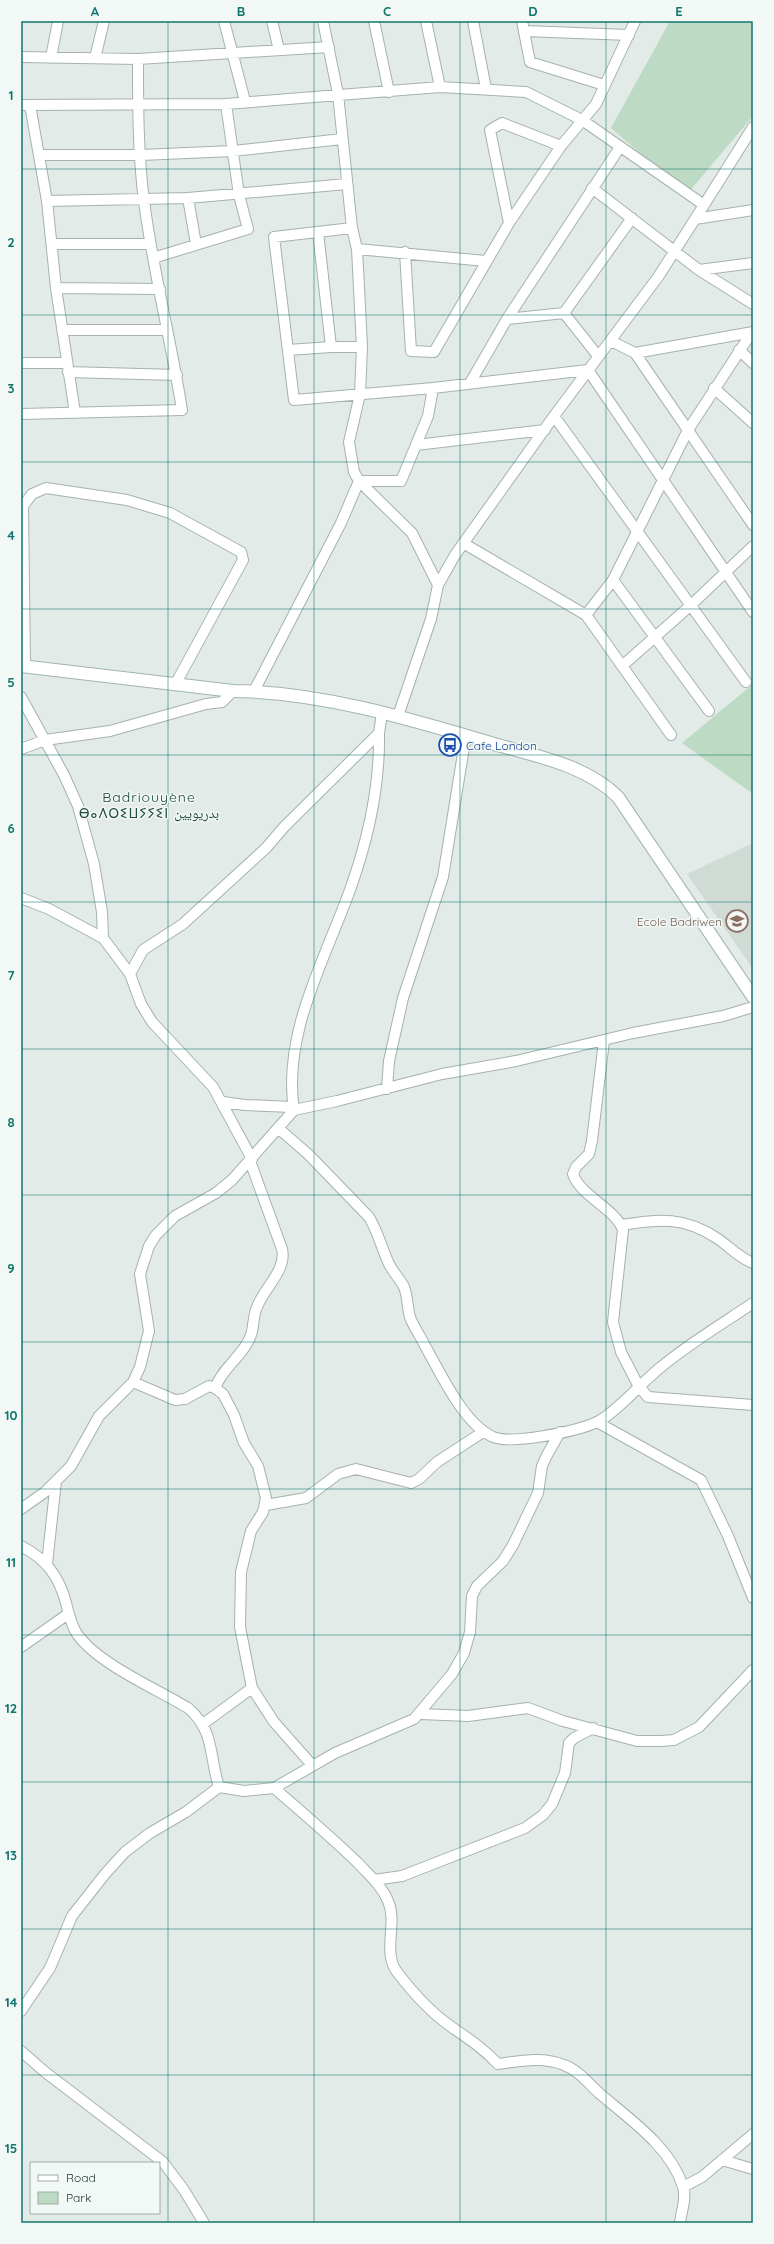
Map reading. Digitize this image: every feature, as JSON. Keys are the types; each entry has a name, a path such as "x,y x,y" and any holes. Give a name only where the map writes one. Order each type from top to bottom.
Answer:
{"street":[{"path":"52,58 58,21"},
{"path":"95,58 104,21"},
{"path":"224,21 245,101"},
{"path":"272,21 279,50"},
{"path":"323,21 338,94 352,228 357,249 362,348 360,394 349,442 354,472 359,481 412,533 438,584"},
{"path":"374,21 389,92"},
{"path":"426,21 440,87"},
{"path":"473,21 486,89"},
{"path":"522,21 530,62 604,85"},
{"path":"405,252 411,351 434,352 486,261 510,223 561,146 596,104 635,21"},
{"path":"524,31 629,35"},
{"path":"21,57 138,59 329,47"},
{"path":"21,414 182,410 177,375 150,244 144,200 138,105 138,59"},
{"path":"75,413 56,288 47,201 39,155 26,105 226,104 245,101 389,92 440,87 526,92 582,120 704,205"},
{"path":"153,258 248,229 239,195 226,104"},
{"path":"510,223 490,130 502,123 561,146"},
{"path":"398,716 430,619 438,584 463,543 554,416 598,356 611,341 674,251 753,127"},
{"path":"39,155 141,155 233,151 342,139"},
{"path":"470,383 507,319 620,147"},
{"path":"47,201 188,198 239,195 347,184"},
{"path":"592,188 699,270 753,304"},
{"path":"188,198 196,244"},
{"path":"695,219 753,210"},
{"path":"507,319 564,314 632,218"},
{"path":"352,228 274,238 294,400 433,388 588,370"},
{"path":"318,232 331,347"},
{"path":"52,244 150,244"},
{"path":"357,249 405,252 486,261"},
{"path":"699,270 753,263"},
{"path":"56,288 160,290"},
{"path":"564,314 598,356"},
{"path":"62,330 167,330"},
{"path":"635,352 752,332"},
{"path":"586,615 612,580 663,482 688,430 752,332"},
{"path":"611,341 635,352 753,525"},
{"path":"288,350 331,347 362,348"},
{"path":"739,350 753,363"},
{"path":"21,363 67,368 177,375"},
{"path":"588,370 753,612"},
{"path":"359,481 401,481 428,416 433,388"},
{"path":"714,388 753,423"},
{"path":"554,416 746,682"},
{"path":"416,445 545,430"},
{"path":"254,691 330,544 359,481"},
{"path":"176,683 243,560 242,552 170,513 127,500 46,488 32,494 23,506 23,666 176,683 233,691 254,691 382,713 466,735 558,763 607,786 618,797 753,996"},
{"path":"463,543 586,615 671,735"},
{"path":"622,666 654,636 690,606 753,546"},
{"path":"612,580 709,711"},
{"path":"21,749 46,740 110,732 206,704 222,702 233,691"},
{"path":"21,697 46,740 75,800 87,834 102,912 103,938"},
{"path":"21,1509 45,1492 71,1466 99,1416 132,1382 140,1366 149,1331 140,1274 149,1246 156,1235 175,1216 216,1193 251,1160 293,1109 292,1067 298,1035 314,984 351,886 365,840 377,780 379,733 382,713"},
{"path":"130,974 142,950 183,924 266,848 284,827 379,733"},
{"path":"387,1089 389,1062 403,998 443,877 466,735"},
{"path":"21,898 49,909 103,938 130,974 141,1004 152,1022 199,1070 223,1102 251,1160 282,1249 283,1259 278,1273 267,1286 259,1301 256,1310 254,1328 246,1346 223,1371 215,1388"},
{"path":"223,1102 293,1109 387,1089 442,1074 516,1061 633,1033 723,1016 753,1007"},
{"path":"604,1041 592,1141 589,1154 576,1167 573,1174 576,1180 622,1225 624,1235 613,1322 621,1352 638,1386 644,1394 654,1398 753,1405"},
{"path":"278,1128 308,1154 369,1217 374,1225 389,1264 404,1288 411,1318 458,1401 483,1432 499,1440 510,1440 560,1432 597,1422 608,1414 638,1386 714,1328 753,1303"},
{"path":"622,1225 663,1220 680,1221 705,1230 719,1239 738,1255 753,1263"},
{"path":"132,1382 175,1400 185,1399 209,1386 215,1388 223,1394 228,1402 244,1443 258,1466 266,1498 266,1505 251,1531 241,1572 240,1627 252,1688 274,1722 312,1765"},
{"path":"597,1422 701,1480 728,1536 753,1598"},
{"path":"266,1505 306,1498 338,1474 356,1469 411,1483 419,1479 437,1462 483,1432"},
{"path":"21,2011 50,1968 72,1916 105,1874 126,1852 150,1833 186,1812 219,1787 244,1791 274,1788 312,1765 414,1719 421,1714 452,1674 464,1653 470,1632 472,1596 477,1586 503,1561 513,1545 538,1493 542,1466 560,1432"},
{"path":"47,1564 56,1481"},
{"path":"21,1546 47,1564 62,1588 68,1614 78,1635 93,1649 131,1677 188,1708 203,1724 219,1787"},
{"path":"21,1647 68,1614"},
{"path":"421,1714 468,1716 528,1708 563,1721 636,1741 674,1740 699,1728 753,1670"},
{"path":"203,1724 252,1688"},
{"path":"374,1880 402,1876 524,1828 543,1815 552,1804 565,1773 569,1744 574,1738 593,1728"},
{"path":"274,1788 340,1846 374,1880 388,1902 391,1912 392,1962 396,1971 416,1996 453,2028 479,2045 498,2064 537,2059 565,2065 578,2073 659,2148 670,2161 683,2187 684,2205 680,2223"},
{"path":"21,2051 46,2072 164,2162 184,2190 204,2223"},
{"path":"683,2187 702,2177 753,2134"},
{"path":"722,2160 753,2169"}],"shaded area":[{"name":"Ecole Badriwen","path":"753,843 753,969 687,874"}],"green space":[{"path":"670,21 753,21 753,116 687,194 611,128"},
{"path":"753,684 753,794 682,743"}],"place":[{"name":"Cafe London","path":"450,745"},
{"name":"Ecole Badriwen","path":"737,921"}],"district":[{"name":"Badriouyène ⴱⴰⴷⵔⵉⵡⵢⵢⵉⵏ بدريويين","path":"149,806"}]}
